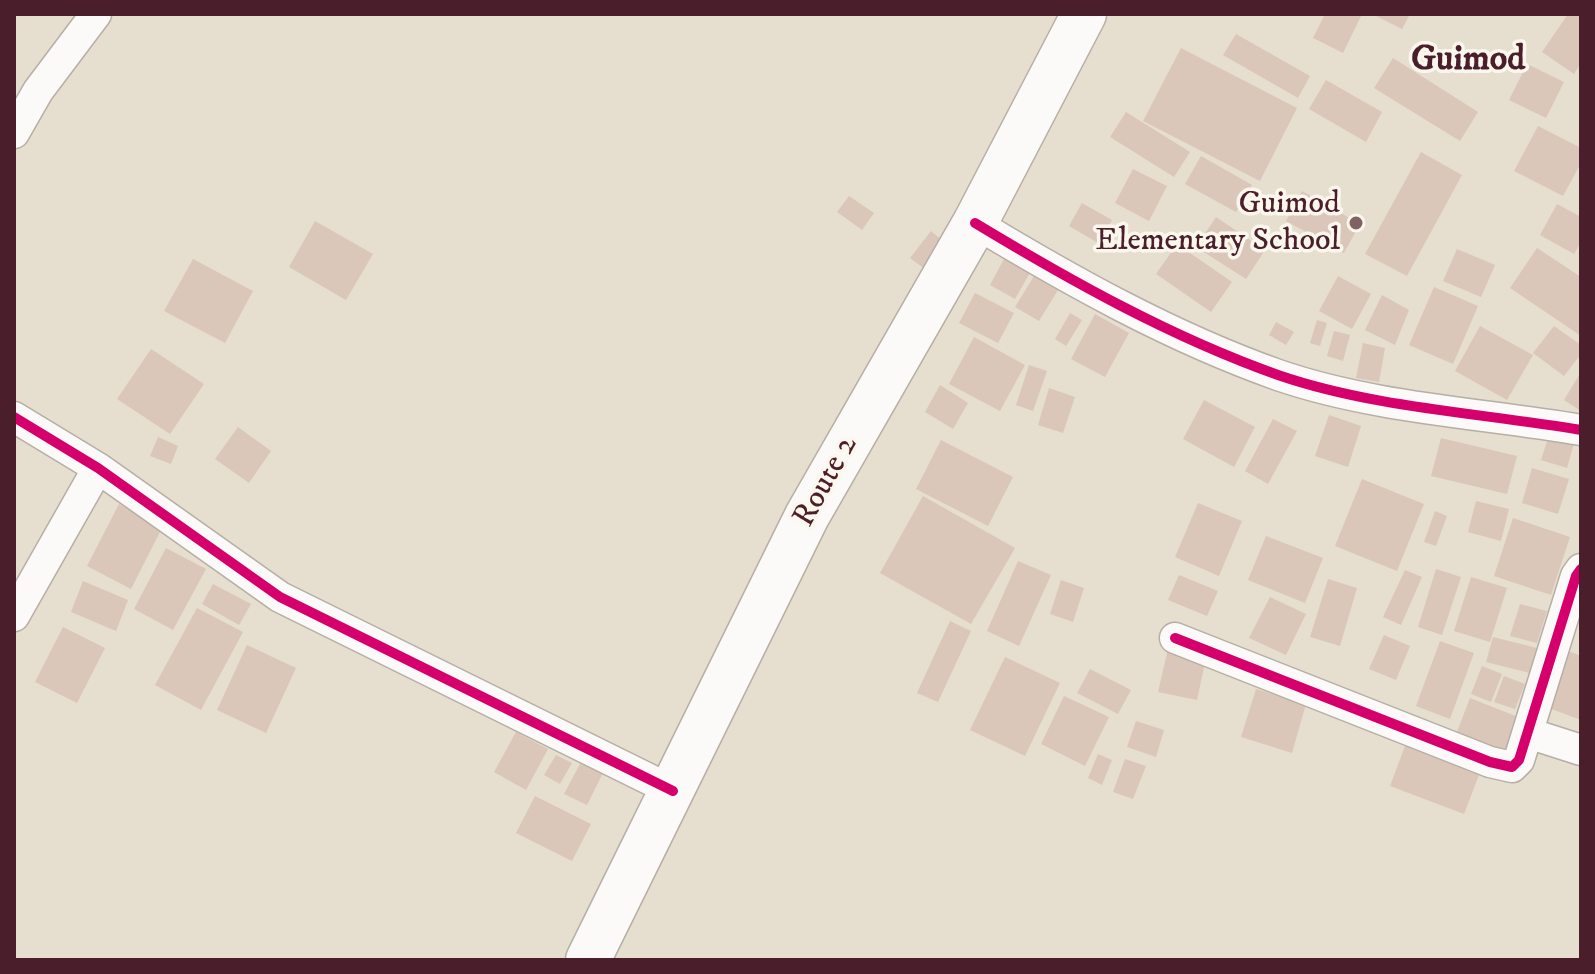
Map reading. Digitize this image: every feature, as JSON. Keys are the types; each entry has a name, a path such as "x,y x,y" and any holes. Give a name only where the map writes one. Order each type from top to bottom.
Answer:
{"highway":[{"name":"Route 2","path":"588,960 807,516 975,223 1084,14"}],"street":[{"path":"14,133 38,91 96,14"},
{"path":"975,223 1065,277 1203,344 1279,375 1373,398 1581,430"},
{"path":"14,417 98,468 280,597 673,791"},
{"path":"14,616 98,468"},
{"path":"1175,638 1490,762 1512,767 1519,760 1581,569"},
{"path":"1528,733 1581,750"}],"building":[{"path":"1325,14 1362,14 1343,53 1313,38"},
{"path":"1372,14 1410,14 1402,29"},
{"path":"1568,14 1581,14 1581,63 1574,74 1542,52"},
{"path":"1236,34 1310,76 1298,98 1223,55"},
{"path":"1181,48 1297,108 1260,181 1143,121"},
{"path":"1393,58 1478,112 1460,141 1374,88"},
{"path":"1527,64 1564,82 1546,118 1509,100"},
{"path":"1326,80 1382,112 1366,142 1309,109"},
{"path":"1126,112 1190,152 1174,177 1110,137"},
{"path":"1538,126 1581,148 1581,163 1563,196 1514,171"},
{"path":"1421,152 1462,175 1407,276 1365,254"},
{"path":"1201,156 1252,185 1236,212 1185,184"},
{"path":"1133,169 1167,186 1149,221 1115,203"},
{"path":"1302,191 1360,224 1344,253 1286,221"},
{"path":"849,196 874,213 862,230 837,212"},
{"path":"1082,203 1112,220 1098,243 1069,226"},
{"path":"1557,204 1581,217 1581,242 1574,254 1540,235"},
{"path":"1216,217 1265,250 1246,279 1196,247"},
{"path":"315,221 373,254 346,300 289,267"},
{"path":"931,231 949,246 929,272 910,258"},
{"path":"1177,244 1232,282 1211,312 1156,274"},
{"path":"1537,248 1581,277 1581,336 1510,288"},
{"path":"1457,249 1495,265 1481,297 1443,281"},
{"path":"1005,257 1031,271 1015,299 990,285"},
{"path":"193,259 253,291 225,343 164,311"},
{"path":"1034,276 1058,290 1039,321 1015,307"},
{"path":"1338,276 1371,294 1352,329 1319,311"},
{"path":"1434,287 1478,306 1453,364 1409,345"},
{"path":"975,293 1014,313 998,343 959,323"},
{"path":"1382,295 1409,310 1395,345 1365,330"},
{"path":"1070,313 1082,320 1066,346 1055,339"},
{"path":"1095,314 1129,333 1105,377 1071,359"},
{"path":"1317,320 1327,323 1320,346 1310,343"},
{"path":"1276,322 1294,332 1286,345 1269,335"},
{"path":"1480,326 1533,355 1507,400 1455,371"},
{"path":"1554,326 1581,345 1581,354 1564,376 1533,353"},
{"path":"1334,331 1350,335 1343,361 1327,356"},
{"path":"974,337 1025,365 1000,411 949,384"},
{"path":"1363,343 1385,348 1379,382 1356,378"},
{"path":"151,349 204,384 170,434 117,399"},
{"path":"1029,365 1047,371 1033,411 1016,405"},
{"path":"1581,372 1581,411 1564,400"},
{"path":"940,385 968,403 953,429 925,412"},
{"path":"1049,388 1075,397 1063,433 1038,425"},
{"path":"1204,400 1255,427 1234,467 1183,439"},
{"path":"1329,415 1361,426 1348,467 1315,456"},
{"path":"1273,419 1297,431 1268,484 1245,471"},
{"path":"238,427 271,451 249,483 215,459"},
{"path":"1551,429 1576,436 1567,468 1541,460"},
{"path":"158,437 178,446 171,464 150,456"},
{"path":"1441,438 1517,456 1507,494 1431,476"},
{"path":"941,440 1013,477 988,526 916,489"},
{"path":"1532,468 1569,479 1558,514 1522,503"},
{"path":"1362,479 1424,504 1397,571 1335,546"},
{"path":"923,496 1015,548 971,624 880,573"},
{"path":"1476,501 1509,509 1501,541 1468,532"},
{"path":"1198,503 1242,521 1219,576 1175,557"},
{"path":"119,504 163,526 131,589 87,566"},
{"path":"1435,511 1447,516 1436,546 1424,542"},
{"path":"1513,518 1570,537 1551,595 1494,576"},
{"path":"1266,536 1323,558 1305,603 1248,580"},
{"path":"166,548 206,569 173,630 134,609"},
{"path":"1018,561 1051,575 1019,646 987,631"},
{"path":"1436,569 1461,577 1442,635 1418,627"},
{"path":"1405,570 1422,577 1401,625 1383,617"},
{"path":"1179,575 1218,591 1207,616 1168,600"},
{"path":"1471,577 1507,588 1490,642 1454,631"},
{"path":"1328,579 1357,588 1340,646 1310,637"},
{"path":"1061,580 1084,588 1073,622 1050,614"},
{"path":"83,581 128,600 116,631 71,612"},
{"path":"213,584 251,604 239,625 202,604"},
{"path":"1270,597 1306,614 1286,655 1249,638"},
{"path":"1520,604 1547,611 1537,643 1510,636"},
{"path":"197,608 243,632 201,710 155,685"},
{"path":"950,621 971,631 938,702 917,693"},
{"path":"63,627 105,648 77,703 35,682"},
{"path":"1384,635 1410,646 1396,680 1369,669"},
{"path":"1493,637 1541,649 1534,674 1486,662"},
{"path":"1440,641 1474,653 1450,719 1416,706"},
{"path":"247,645 296,668 266,733 217,710"},
{"path":"1168,649 1206,658 1197,700 1158,692"},
{"path":"1568,651 1581,656 1581,720 1546,707"},
{"path":"1005,657 1060,683 1025,756 970,730"},
{"path":"1482,666 1502,674 1491,702 1471,694"},
{"path":"1090,669 1131,690 1118,714 1077,693"},
{"path":"1504,676 1525,684 1515,709 1494,702"},
{"path":"1256,689 1306,704 1292,753 1241,737"},
{"path":"1064,696 1109,717 1085,766 1041,744"},
{"path":"1470,698 1523,719 1508,757 1455,737"},
{"path":"1136,721 1164,730 1156,757 1127,747"},
{"path":"516,732 548,749 526,790 494,772"},
{"path":"1405,746 1479,775 1464,814 1390,786"},
{"path":"1098,754 1112,760 1102,785 1088,778"},
{"path":"556,755 572,763 560,784 544,775"},
{"path":"1125,759 1146,766 1133,799 1113,792"},
{"path":"581,762 603,773 587,805 564,794"},
{"path":"535,796 591,824 572,861 516,833"}],"cycle path":[{"path":"975,223 1160,326 1278,375 1390,402 1581,430"},
{"path":"14,417 98,468 280,597 673,791"},
{"path":"1175,638 1490,762 1512,767 1519,760 1576,576 1581,569"}],"place":[{"name":"Guimod Elementary School","path":"1356,223"}],"district":[{"name":"Guimod","path":"1468,62"}]}
